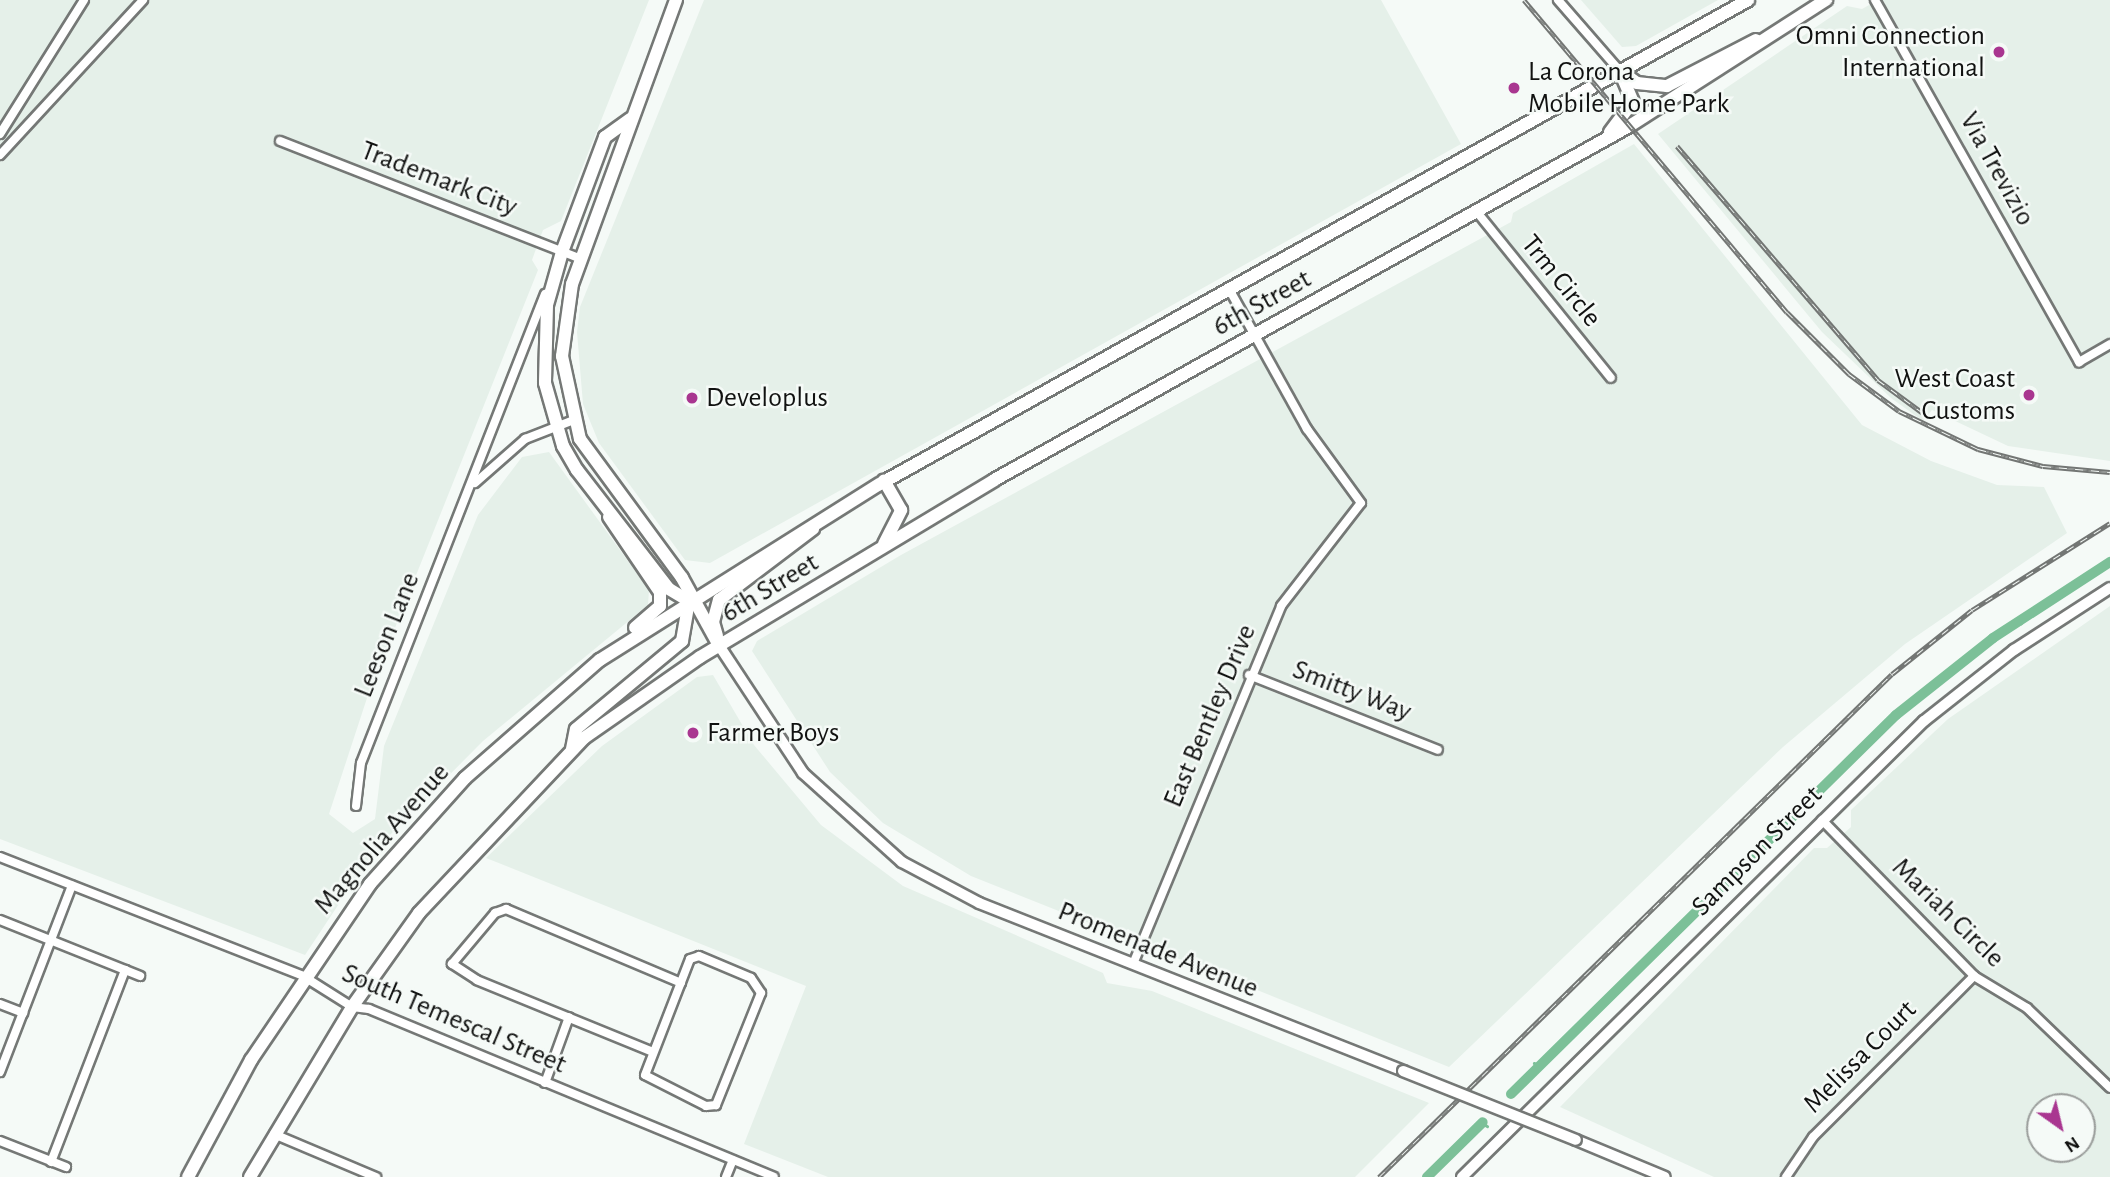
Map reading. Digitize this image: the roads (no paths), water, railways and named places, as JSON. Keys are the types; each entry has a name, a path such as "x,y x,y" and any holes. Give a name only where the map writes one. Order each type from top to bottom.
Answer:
{"main road":[{"path":"676,0 630,119 626,150 581,259 564,311 562,356 574,420 606,480 682,578 689,601 720,647"},
{"name":"6th Street","path":"689,601 884,481 1748,0"},
{"name":"6th Street","path":"720,647 877,552 1583,151 1826,0"},
{"path":"1619,70 1637,83 1667,86 1775,33"},
{"path":"1583,151 1612,131 1633,102 1619,70"},
{"path":"600,660 654,613 662,599 609,517 556,425 543,357 547,305 562,252 605,137 630,119"},
{"path":"877,552 901,510 884,481"},
{"path":"720,647 713,622 719,600 798,544 828,514"},
{"path":"609,517 619,521 670,589 689,601"},
{"path":"572,750 576,729 682,641 689,601"},
{"name":"Magnolia Avenue","path":"188,1177 303,976 442,803 600,660 689,601"},
{"path":"250,1177 352,1007 419,913 572,750 649,690 720,647"},
{"name":"Promenade Avenue","path":"720,647 795,763 866,835 939,884 1665,1177"},
{"path":"194,1177 200,1154"}],"street":[{"path":"0,134 84,0"},
{"path":"0,155 143,0"},
{"path":"1558,0 1619,70"},
{"name":"Via Trevizio","path":"1875,0 2079,362 2110,344"},
{"name":"Trademark City","path":"280,141 581,259"},
{"name":"Trm Circle","path":"1476,212 1611,378"},
{"name":"Leeson Lane","path":"356,806 361,763 473,485 562,252"},
{"path":"1229,289 1254,336"},
{"name":"East Bentley Drive","path":"1133,964 1249,675 1299,576 1361,503 1312,438 1254,336"},
{"name":"Leeson Lane","path":"473,485 509,451 556,425 574,420"},
{"name":"Sampson Street","path":"1462,1177 1822,820 1963,689 2110,588"},
{"name":"Smitty Way","path":"1249,675 1438,750"},
{"name":"Mariah Circle","path":"1822,820 1974,976 2027,1009 2110,1088"},
{"name":"South Temescal Street","path":"0,857 303,976 352,1007 774,1177"},
{"path":"0,1072 72,885"},
{"path":"653,1052 452,964 495,913 506,909 681,982"},
{"path":"0,920 140,976"},
{"path":"699,956 761,984 716,1105 650,1084 645,1075 653,1052 690,959 699,956"},
{"path":"51,1162 125,970"},
{"name":"Melissa Court","path":"1786,1177 1813,1137 1974,976"},
{"path":"0,1004 23,1013"},
{"path":"545,1083 569,1017"},
{"path":"274,1134 376,1177"},
{"path":"0,1141 65,1167"},
{"path":"726,1177 733,1160"}],"waterway":[{"path":"1511,1094 1896,715 1993,638 2110,562"},
{"path":"1805,804 1809,807"},
{"path":"1534,1063 1540,1065"},
{"path":"1427,1177 1483,1122"},
{"path":"1482,1123 1487,1126"}],"railway":[{"path":"1524,0 1787,312 1849,374 1899,411 1978,449 2043,466 2110,472"},
{"path":"1677,146 1878,380 1927,416"},
{"path":"1379,1177 1892,674 1972,610 2110,523"}],"place":[{"name":"Omni Connection International","path":"1999,52"},
{"name":"La Corona Mobile Home Park","path":"1514,88"},
{"name":"West Coast Customs","path":"2029,395"},
{"name":"Developlus","path":"692,398"},
{"name":"Farmer Boys","path":"693,733"}]}
